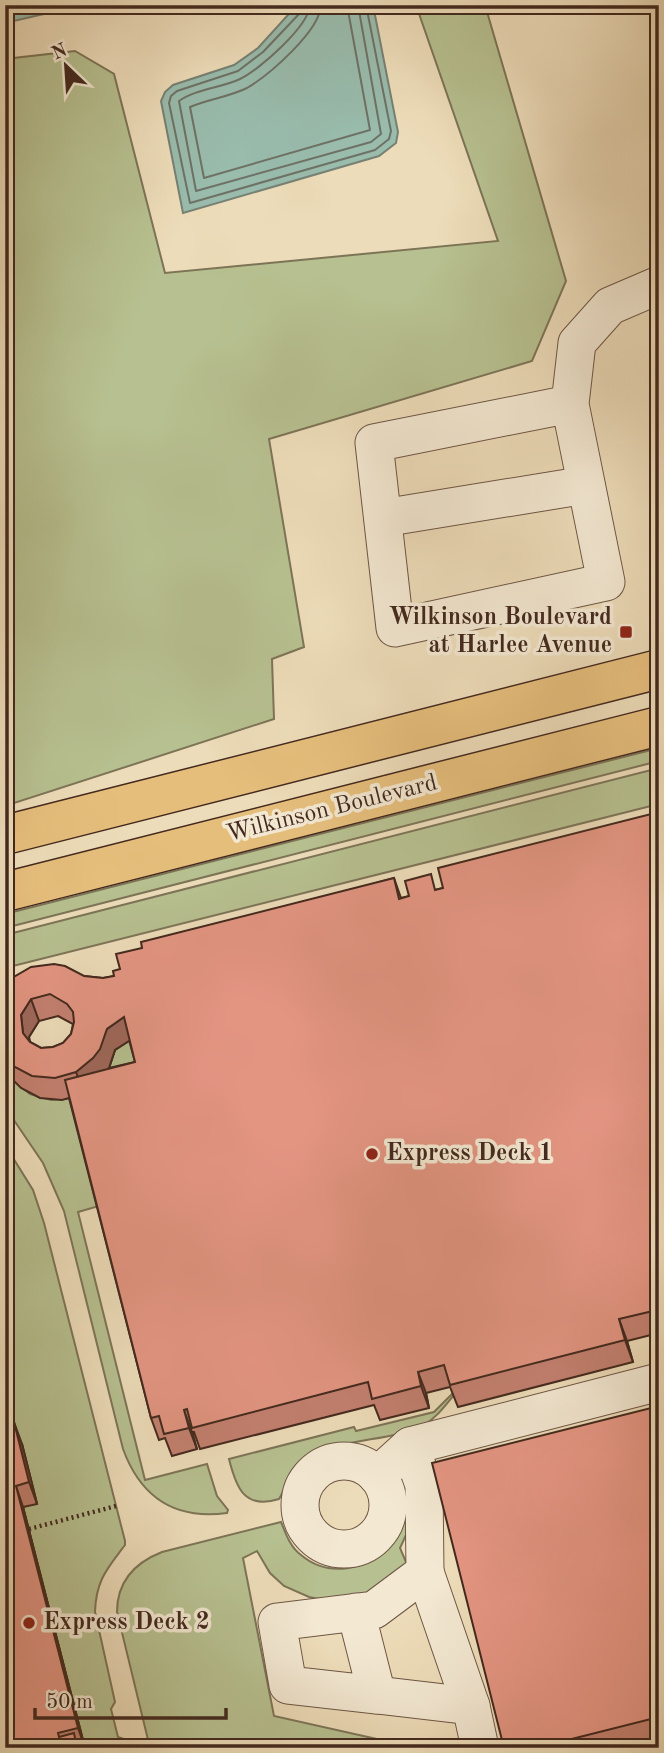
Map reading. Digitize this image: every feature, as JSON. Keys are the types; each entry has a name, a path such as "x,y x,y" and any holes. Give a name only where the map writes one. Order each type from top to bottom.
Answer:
{"main road":[{"path":"5,835 659,669"},
{"name":"Wilkinson Boulevard","path":"5,892 659,726"},
{"path":"72,818 87,871"}],"street":[{"path":"570,404 374,443 395,628 606,582 570,404 577,343 610,306 659,285"},
{"path":"383,518 586,485"},
{"path":"377,1476 410,1446 659,1382"},
{"path":"410,1446 424,1485 425,1572 471,1706 480,1748"},
{"path":"425,1572 374,1610 277,1622 288,1685 471,1706"},
{"path":"356,1612 377,1695"}],"path":[{"path":"29,1529 116,1506"}],"green space":[{"path":"416,5 485,5 566,281 532,361 269,439 304,647 272,659 274,719 5,806 5,59 75,51 114,74 165,273 498,241"},
{"path":"659,748 659,761 5,928 5,914"},
{"path":"659,768 659,804 5,968 5,935"},
{"path":"132,1039 143,1083 99,1206 78,1212 145,1480 207,1464 217,1496 228,1510 227,1513 191,1513 176,1509 150,1493 131,1466 123,1449 64,1211 43,1163 5,1107 5,1067 13,1080 30,1094 51,1100 73,1098 108,1071 115,1050"},
{"path":"5,1145 33,1190 44,1223 125,1541 100,1583 95,1612 115,1702 111,1709 118,1737 124,1739 127,1748 85,1748 23,1507 37,1503 22,1444 9,1440 5,1424"},
{"path":"454,1392 440,1412 424,1425 391,1436 338,1446 307,1460 291,1474 279,1499 267,1502 250,1499 235,1479 229,1459 354,1427 356,1431 434,1412"},
{"path":"407,1492 412,1522 400,1548 406,1562 407,1574 380,1594 334,1602 309,1597 284,1586 270,1573 257,1551 243,1558 274,1716 417,1748 150,1748 117,1612 120,1592 135,1568 162,1552 281,1522 294,1548 311,1562 335,1569 359,1566 370,1561 389,1544"}],"water":[{"path":"5,5 83,5 5,23"},
{"path":"297,5 373,5 398,132 396,143 379,156 183,213 161,101 165,92 173,85 234,65 258,48"}],"building":[{"name":"Express Deck 1","path":"659,812 659,1327 653,1311 619,1319 625,1340 450,1385 444,1365 418,1372 421,1386 372,1399 368,1382 192,1428 187,1409 184,1410 189,1428 164,1434 159,1416 151,1418 65,1080 135,1062 124,1017 107,1029 100,1049 76,1072 55,1078 32,1076 5,1059 5,986 12,978 31,967 54,964 65,966 84,976 114,976 113,971 120,969 116,954 142,948 141,942 394,878 399,899 409,896 405,881 431,874 435,890 443,888 438,868","holes":["50,994 67,1004 73,1012 74,1022 71,1034 63,1043 41,1048 30,1042 23,1033 21,1015 31,999"]},
{"path":"659,1406 659,1717 536,1748 504,1748 432,1463"},
{"name":"Express Deck 2","path":"14,1422 29,1482 16,1486 78,1728 58,1733 59,1737 74,1733 77,1748 5,1748 5,1424"}],"place":[{"name":"Wilkinson Boulevard at Harlee Avenue","path":"626,632"},
{"name":"Express Deck 1","path":"372,1154"},
{"name":"Express Deck 2","path":"29,1623"}]}
